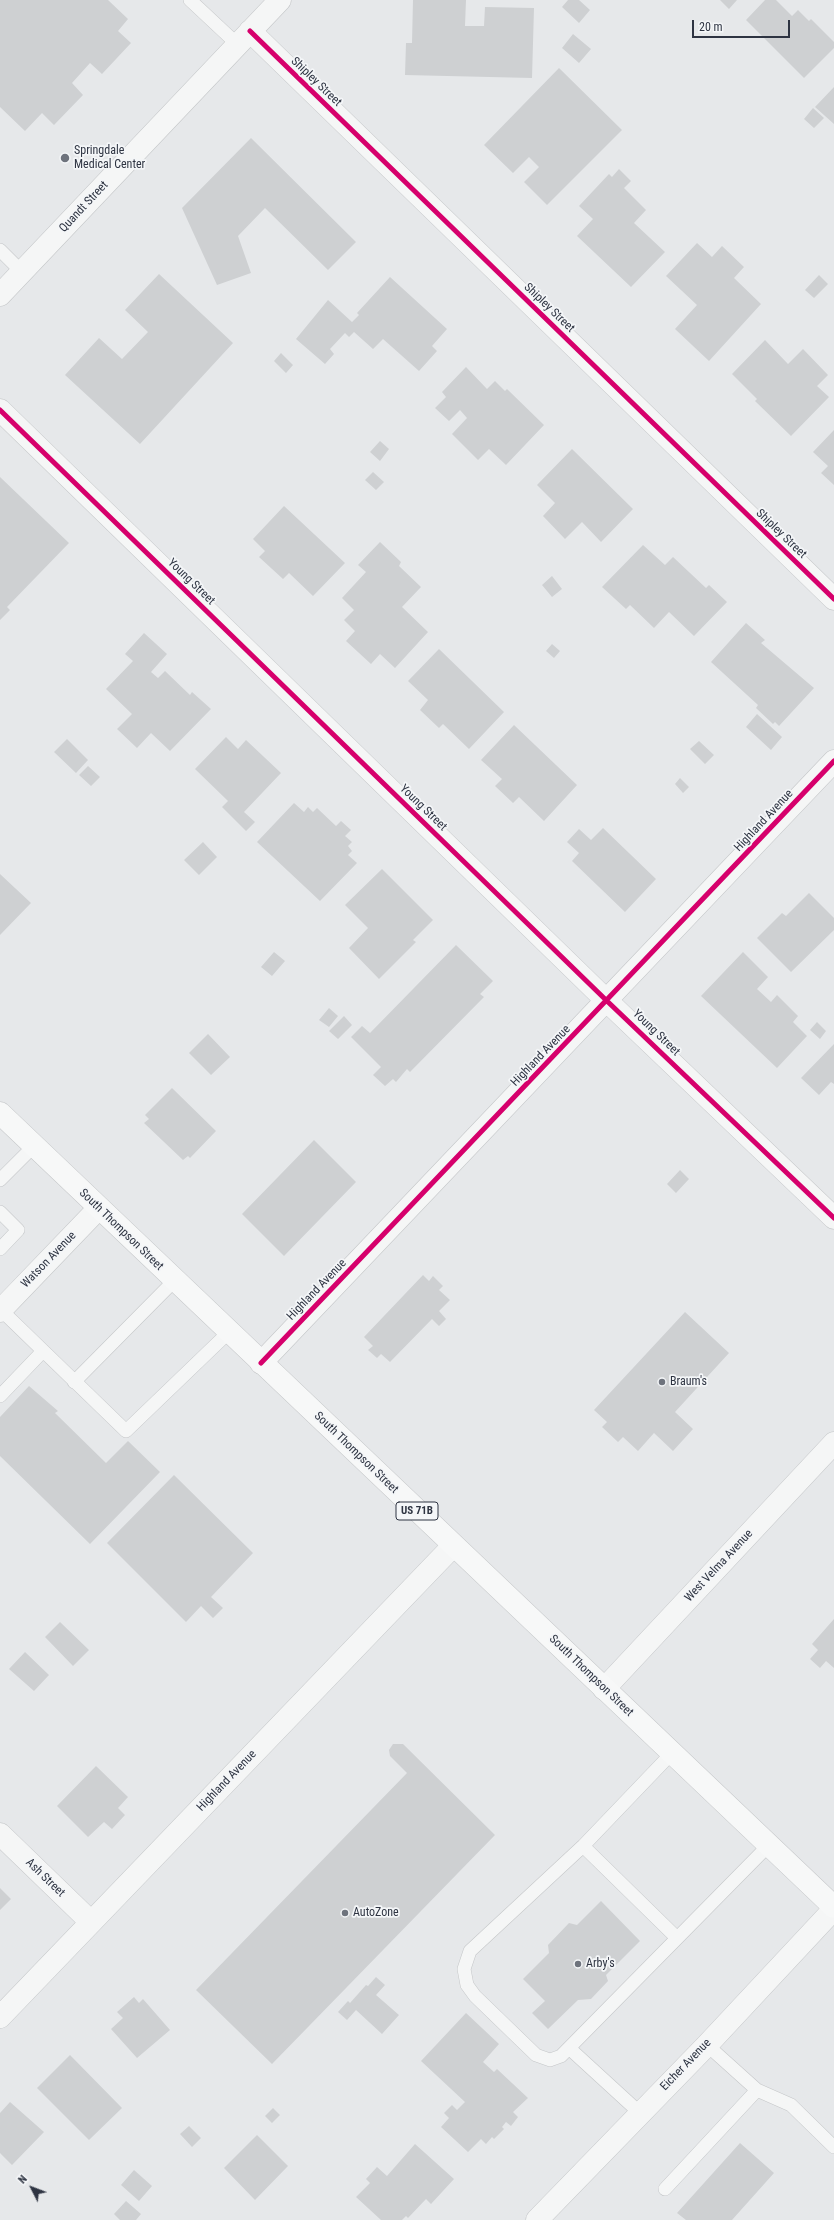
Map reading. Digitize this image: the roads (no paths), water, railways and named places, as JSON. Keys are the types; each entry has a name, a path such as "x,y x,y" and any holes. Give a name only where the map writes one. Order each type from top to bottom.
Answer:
{"main road":[{"name":"South Thompson Street","path":"0,1113 98,1209 834,1908"}],"street":[{"name":"Quandt Street","path":"0,295 280,0"},
{"name":"Shipley Street","path":"243,38 834,599"},
{"name":"Young Street","path":"0,410 607,1001 834,1218"},
{"name":"Highland Avenue","path":"261,1363 834,761"},
{"name":"Watson Avenue","path":"1,1311 98,1209"},
{"name":"West Velma Avenue","path":"604,1689 834,1443"},
{"name":"Highland Avenue","path":"0,2017 454,1546"},
{"name":"Ash Street","path":"0,1834 91,1922"},
{"name":"Eicher Avenue","path":"537,2220 707,2045 834,1908"}],"lane":[{"path":"190,0 243,38"},
{"path":"0,250 22,272"},
{"path":"0,1180 34,1146"},
{"path":"0,1212 18,1230 0,1249"},
{"path":"74,1382 174,1281"},
{"path":"1,1311 126,1431 229,1332"},
{"path":"0,1396 43,1351"},
{"path":"672,1753 583,1846 470,1951 464,1969 467,1985 474,1996 536,2055 550,2060 561,2056 769,1845"},
{"path":"583,1846 677,1938"},
{"path":"707,2045 757,2090 791,2105 834,2147"},
{"path":"569,2048 640,2113"},
{"path":"665,2189 757,2090"}],"place":[{"name":"Springdale Medical Center","path":"65,158"},
{"name":"Braum's","path":"662,1382"},
{"name":"AutoZone","path":"345,1913"},
{"name":"Arby's","path":"578,1964"}]}
